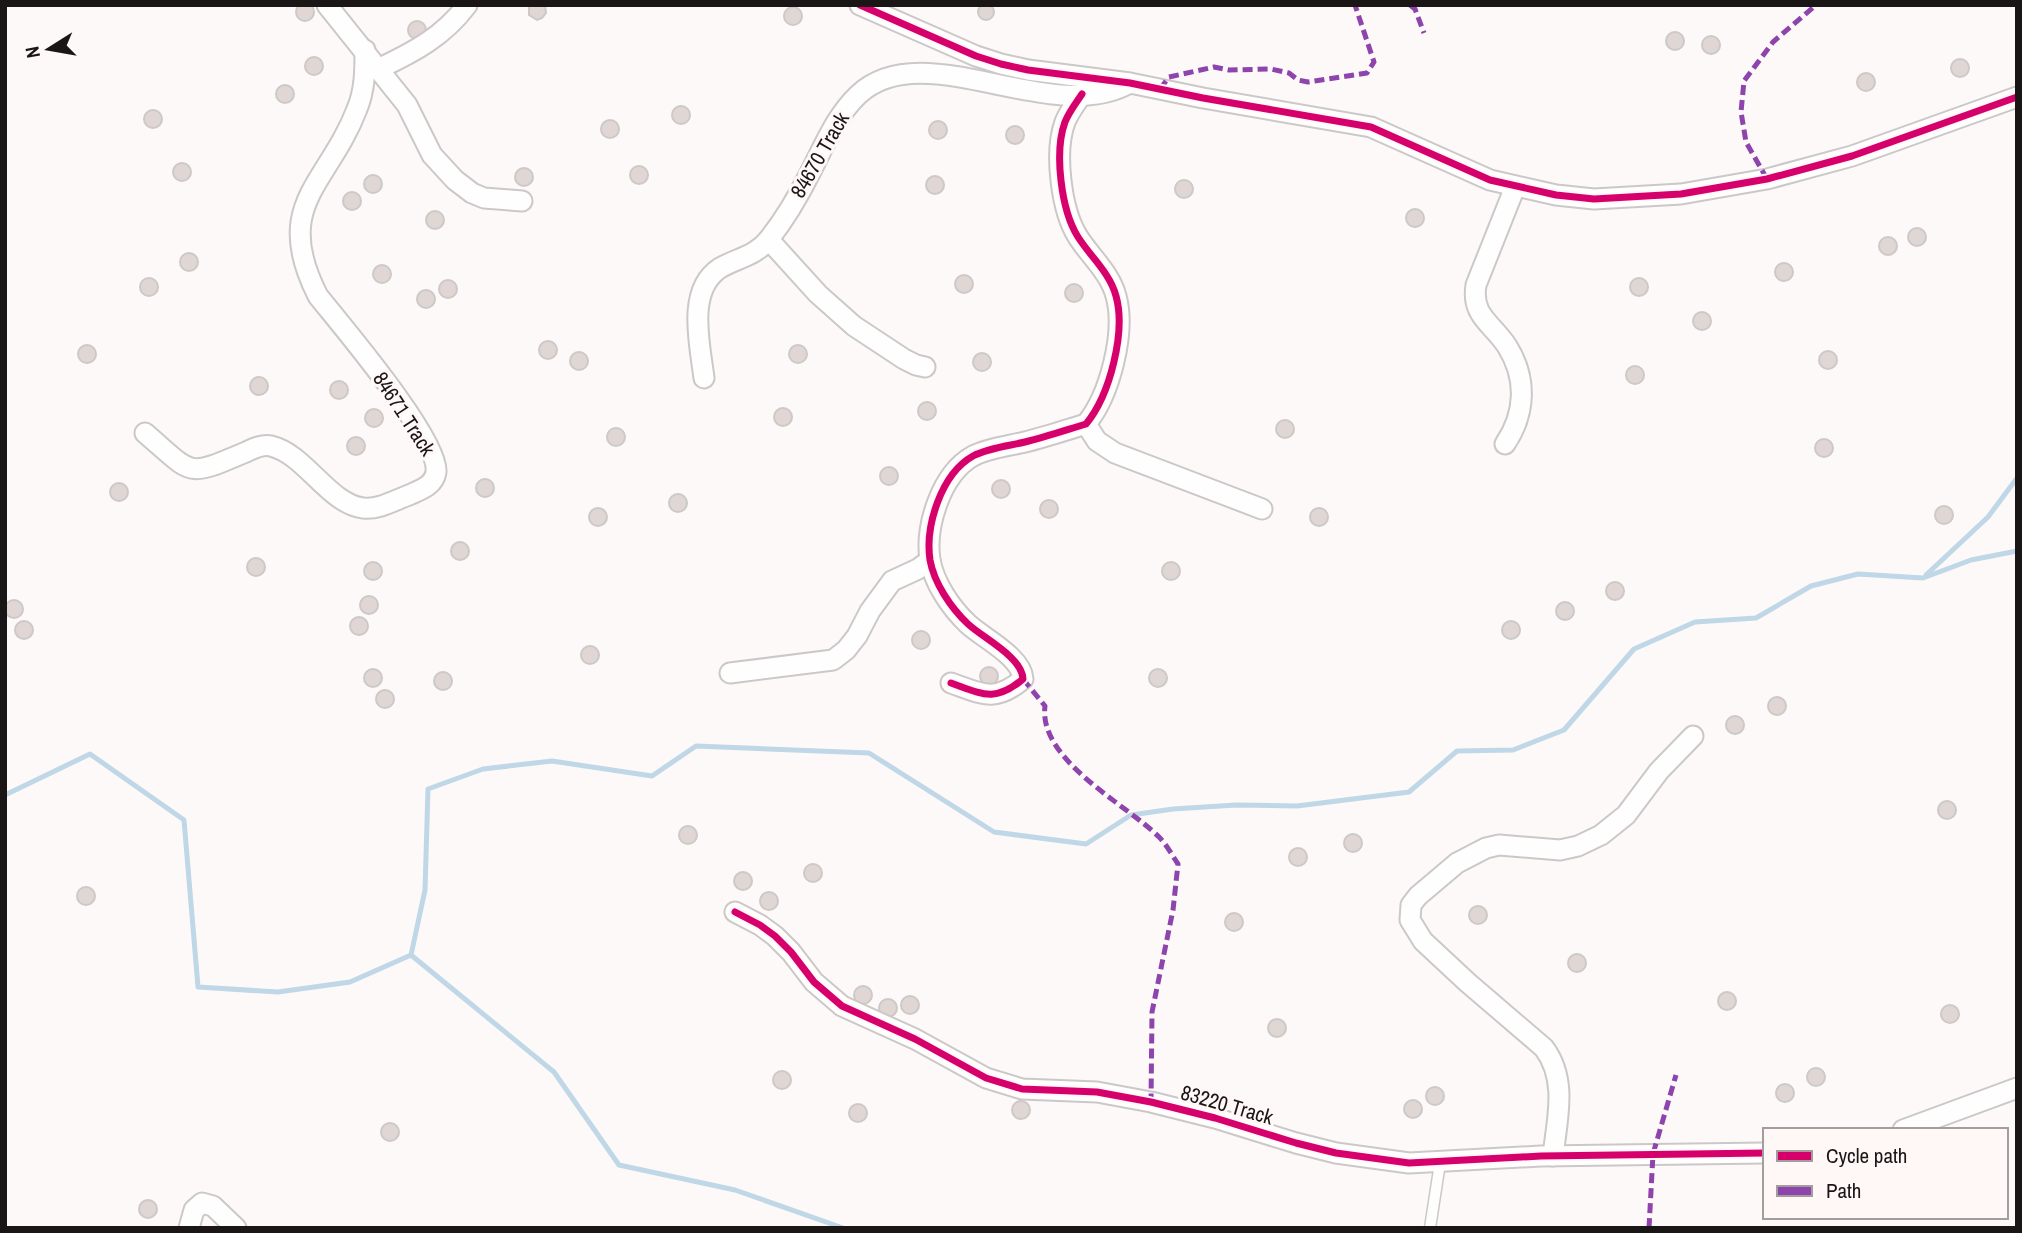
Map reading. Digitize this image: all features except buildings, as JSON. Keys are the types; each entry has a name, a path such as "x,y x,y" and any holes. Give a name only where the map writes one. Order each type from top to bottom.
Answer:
{"street":[{"path":"327,5 380,68 407,105 432,155 455,180 484,198 522,201"},
{"path":"380,68 438,37 467,5"},
{"path":"860,5 976,56 1001,64 1130,83 1371,127 1490,180 1556,195 1594,199 1638,198 1724,188 1767,179 1852,156 2017,97"},
{"name":"84671 Track","path":"145,433 187,468 199,471 259,446 273,446 344,501 365,508 374,508 420,490 434,479 436,471 432,453 389,384 318,296 310,279 301,244 300,227 307,198 358,109 365,79 365,50"},
{"name":"84670 Track","path":"769,240 809,174 833,127 845,109 874,82 906,75 931,75 979,80 1033,93 1082,94 1111,91 1130,83"},
{"path":"951,682 985,695 993,695 1009,690 1023,679 1023,676 1019,665 968,625 943,593 930,560 933,519 939,497 954,473 973,456 1086,424 1102,399 1115,356 1119,310 1116,295 1110,281 1077,235 1065,199 1059,154 1066,120 1082,94"},
{"path":"1505,444 1520,417 1522,404 1518,375 1511,354 1478,310 1474,295 1515,187"},
{"path":"704,378 698,321 700,299 706,284 720,268 749,256 769,240 818,294 854,326 904,359 925,367"},
{"path":"1086,424 1097,441 1115,453 1262,509"},
{"path":"730,673 833,660 846,650 857,636 870,611 892,581 930,560"},
{"path":"1553,1156 1560,1085 1552,1058 1423,940 1410,920 1411,905 1418,896 1473,853 1499,845 1560,850 1578,846 1601,835 1626,815 1669,759 1693,736"},
{"name":"83220 Track","path":"735,912 775,936 814,982 842,1006 915,1039 986,1078 1022,1089 1097,1092 1151,1102 1336,1153 1409,1163 1553,1156 1763,1153"},
{"path":"1908,1128 2017,1088"},
{"path":"189,1228 194,1210 202,1203 213,1206 236,1228"}],"lane":[{"path":"1430,1228 1440,1163"}],"waterway":[{"path":"1926,575 1988,517 2017,478"},
{"path":"5,795 90,754 184,820 198,987 278,992 350,982 411,955 425,890 428,789 483,769 552,761 652,776 696,746 869,753 994,832 1086,844 1131,815 1236,805 1297,806 1409,792 1457,751 1513,750 1564,730 1634,649 1695,622 1756,618 1811,586 1858,574 1923,578 1971,560 2017,551"},
{"path":"411,955 554,1072 619,1165 735,1190 843,1228"}],"marked path":[{"path":"1160,89 1169,77 1214,67 1229,70 1271,69 1289,73 1298,80 1308,82 1367,73 1374,62 1355,5"},
{"path":"1410,5 1415,9 1424,33"},
{"path":"1767,179 1746,142 1741,112 1744,81 1773,42 1816,5"},
{"path":"1023,679 1045,706 1047,726 1055,745 1069,762 1159,837 1178,864 1173,910 1152,1012 1151,1102"},
{"path":"1649,1228 1653,1154 1676,1075"}],"cycle path":[{"path":"860,5 976,56 1001,64 1130,83 1371,127 1490,180 1556,195 1594,199 1681,194 1767,179 1852,156 2017,97"},
{"path":"951,683 980,693 996,694 1013,687 1023,679 1016,663 955,610 935,577 930,560 930,532 944,488 962,464 979,453 1086,424 1102,397 1114,363 1119,327 1116,296 1109,280 1072,226 1061,181 1062,134 1067,118 1082,94"},
{"path":"735,912 775,936 814,982 842,1006 915,1039 986,1078 1022,1089 1097,1092 1151,1102 1336,1153 1409,1163 1541,1156 1763,1153"}]}
